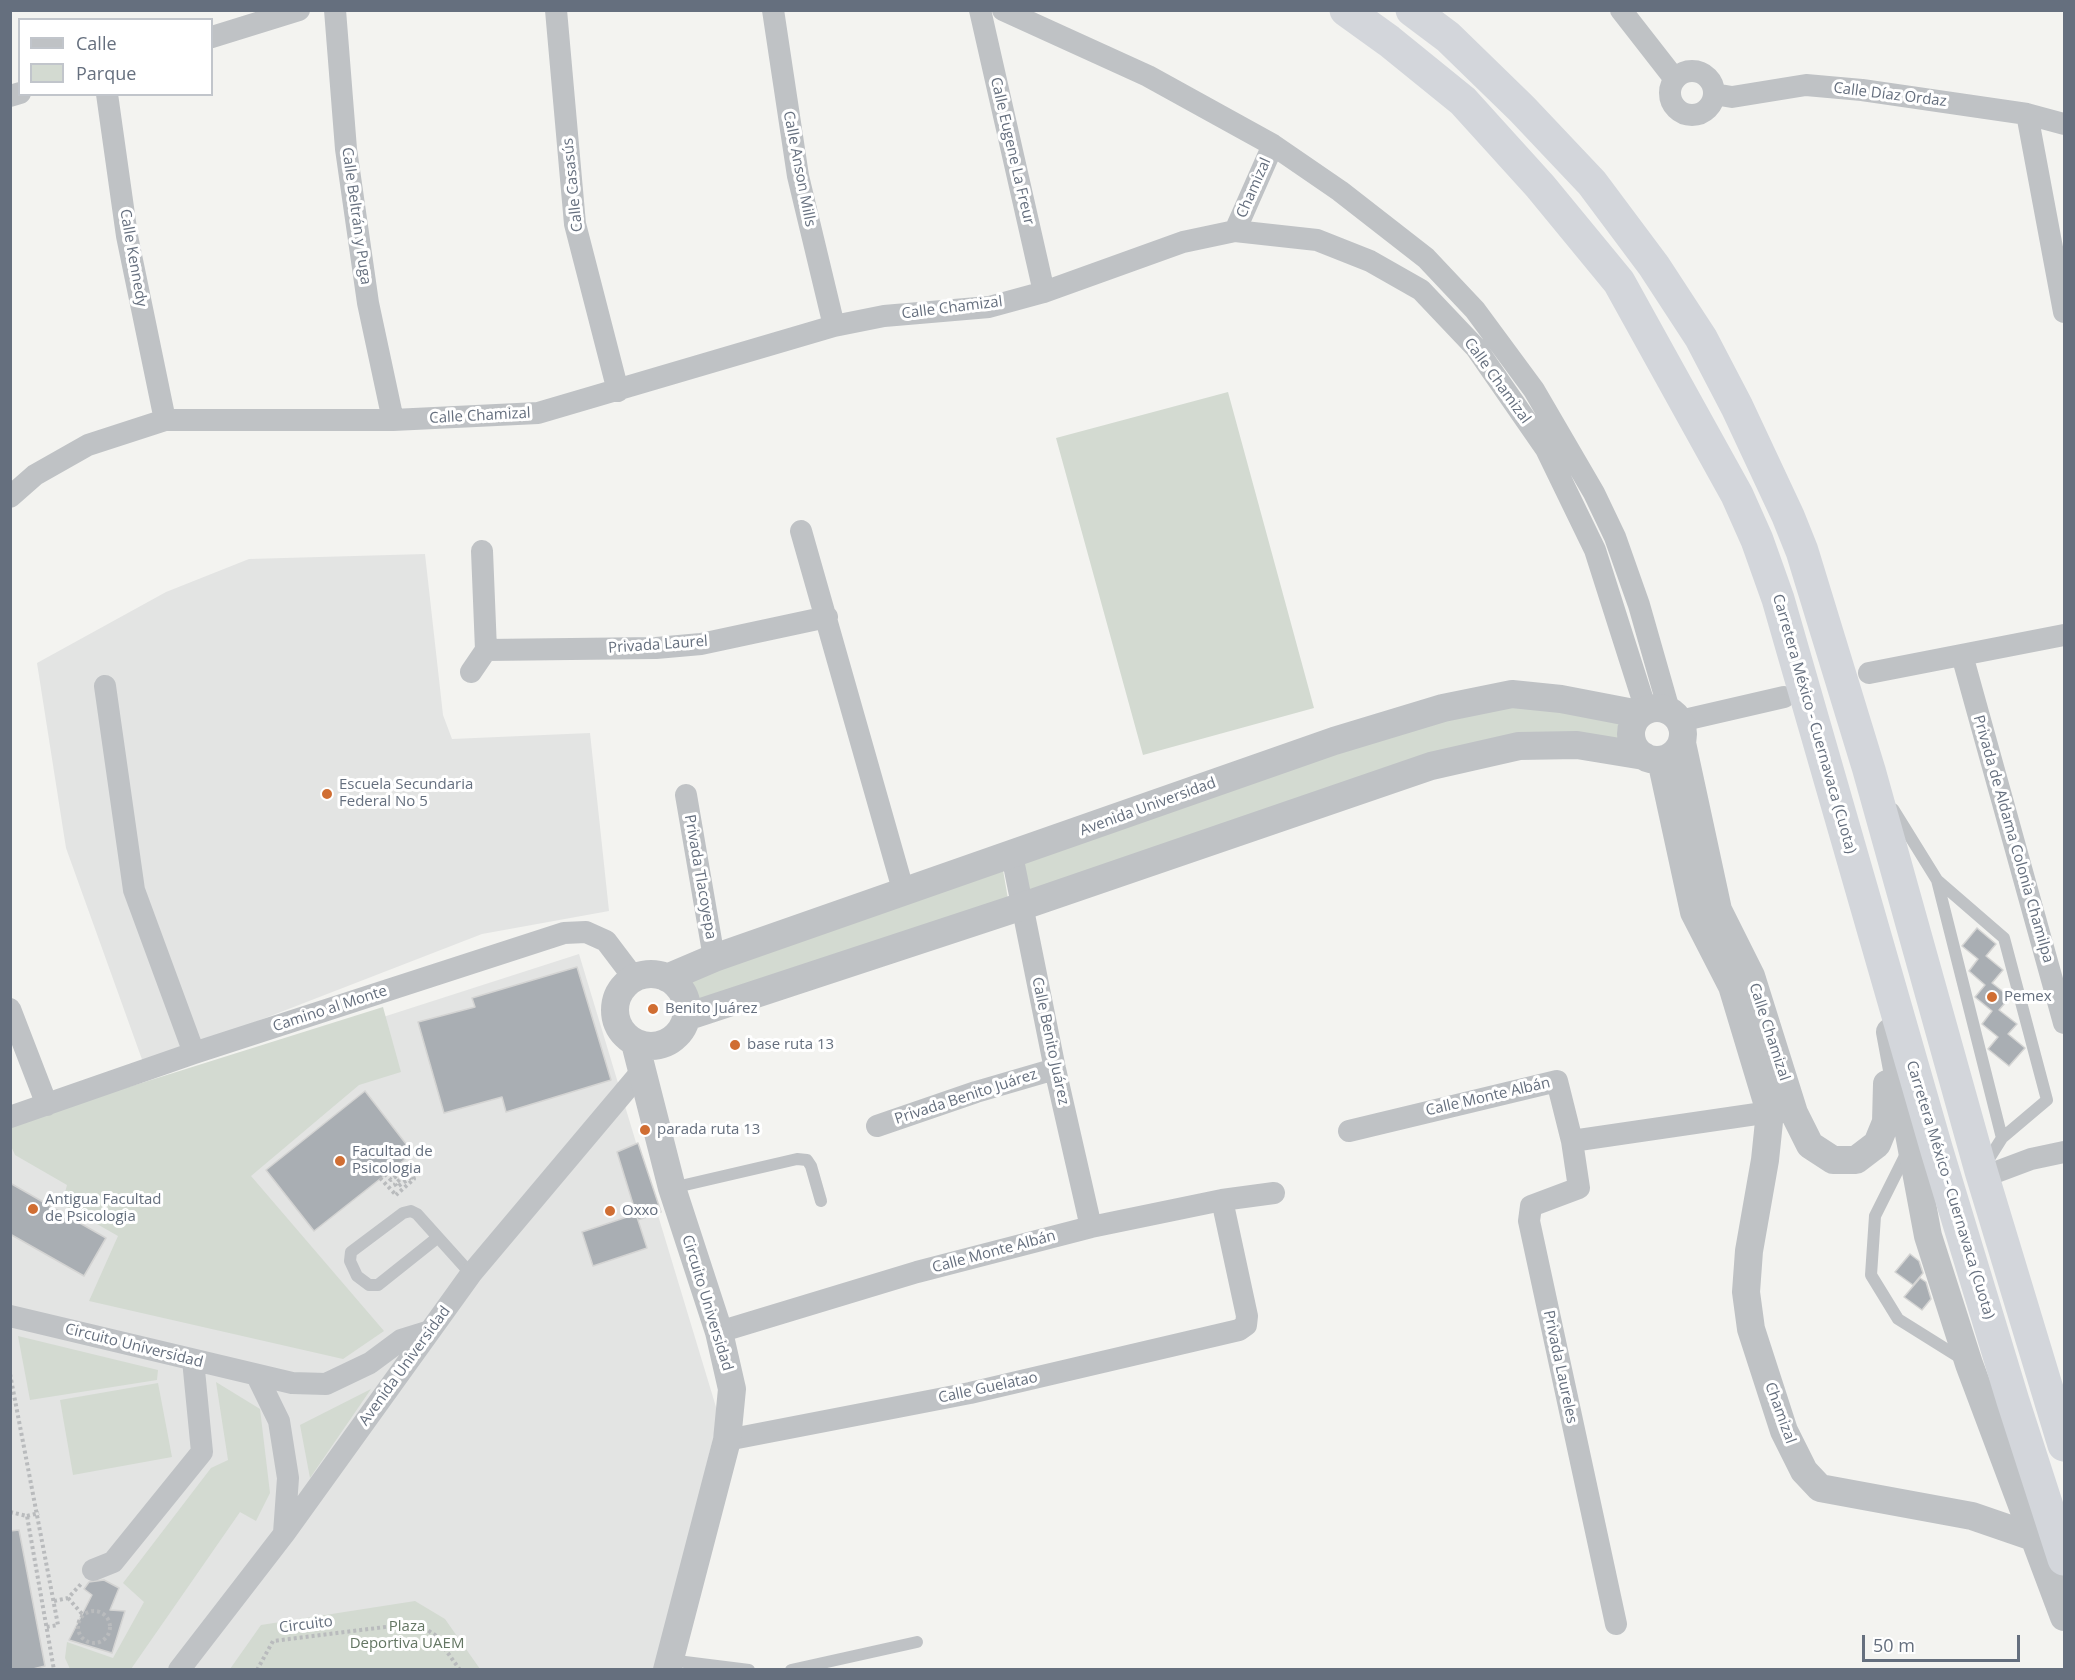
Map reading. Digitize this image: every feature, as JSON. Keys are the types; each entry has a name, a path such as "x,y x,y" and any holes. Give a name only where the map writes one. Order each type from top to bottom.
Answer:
{"highway":[{"name":"Carretera México - Cuernavaca (Cuota)","path":"1346,10 1389,41 1463,101 1540,186 1619,282 1700,425 1757,540 1799,665 1874,935 2013,1401 2064,1559"},
{"path":"1412,10 1448,37 1522,109 1592,183 1654,266 1701,338 1737,407 1802,551 1869,770 1982,1174 2064,1445"}],"street":[{"path":"213,37 299,10"},
{"name":"Calle Beltrán y Puga","path":"335,10 347,161 368,303 393,420"},
{"name":"Calle Casasús","path":"556,10 575,224 618,392"},
{"name":"Calle Anson Mills","path":"773,10 798,176 834,326"},
{"name":"Calle Eugene La Freur","path":"980,10 1044,292"},
{"name":"Calle Chamizal","path":"1002,10 1148,76 1273,145 1340,191 1426,258 1475,310 1534,390 1594,493 1615,537 1651,644 1660,731"},
{"path":"1621,10 1674,78"},
{"path":"1686,71 1700,72 1711,81 1714,94 1709,108 1697,115 1683,114 1673,105 1669,92 1674,78 1686,71"},
{"name":"Calle Díaz Ordaz","path":"1714,94 1732,97 1806,86 1862,90 2027,114 2064,124"},
{"name":"Calle Kennedy","path":"107,96 127,236 165,420"},
{"path":"2027,114 2064,312"},
{"name":"Chamizal","path":"1235,231 1273,145"},
{"name":"Calle Chamizal","path":"10,497 35,475 88,445 165,420 393,420 538,413 618,392 834,326 884,316 989,307 1044,292 1183,242 1235,231 1317,240 1370,261 1421,290 1476,348 1546,449 1595,550 1660,731 1718,910 1751,975 1782,1112 1810,1145 1833,1160 1856,1160 1877,1144 1886,1122 1891,1040"},
{"path":"801,531 904,893"},
{"path":"471,672 486,650 482,551"},
{"name":"Privada Laurel","path":"486,650 645,648 701,644 827,617"},
{"path":"1869,673 2064,634"},
{"name":"Privada de Aldama Colonia Chamilpa","path":"1962,655 2064,1023"},
{"path":"105,686 134,890 194,1053"},
{"name":"Avenida Universidad","path":"667,978 714,958 1334,741 1443,708 1512,694 1561,699 1660,731"},
{"path":"686,1017 1023,906 1431,766 1519,746 1577,745 1660,731 1784,697"},
{"name":"Privada Tlacoyepa","path":"686,795 714,958"},
{"name":"Calle Benito Juárez","path":"1012,855 1055,1069 1091,1227"},
{"name":"Camino al Monte","path":"10,1117 194,1053 564,933 586,932 606,941 634,978"},
{"path":"1874,935 1909,1148 1928,1236 1969,1364 2064,1617"},
{"path":"656,975 667,978 683,995 686,1017 679,1032 667,1042 651,1046 635,1043 619,1027 615,1005 625,984 634,978 656,975"},
{"path":"10,1009 46,1105"},
{"name":"Circuito Universidad","path":"635,1043 672,1188 719,1332 732,1389 727,1440 668,1665"},
{"name":"Privada Benito Juárez","path":"877,1126 976,1092 1055,1069"},
{"name":"Avenida Universidad","path":"179,1670 284,1534 471,1274 641,1072"},
{"name":"Calle Monte Albán","path":"1349,1131 1557,1081 1572,1141"},
{"path":"1572,1141 1782,1112"},
{"name":"Chamizal","path":"1782,1112 1765,1160 1749,1251 1746,1292 1751,1329 1769,1385 1784,1431 1804,1471 1820,1488 1972,1516 2036,1538"},
{"name":"Privada Laureles","path":"1572,1141 1579,1188 1531,1206 1529,1221 1616,1624"},
{"path":"1982,1174 2064,1152"},
{"name":"Calle Monte Albán","path":"719,1332 917,1272 1091,1227 1222,1200 1274,1193"},
{"name":"Calle Guelatao","path":"727,1440 970,1393 1239,1330 1246,1325 1247,1316 1222,1200"},
{"name":"Circuito Universidad","path":"10,1316 292,1383 326,1384 370,1363 401,1340 430,1331"},
{"path":"93,1570 113,1562 202,1452 193,1360"},
{"path":"257,1376 279,1421 288,1478 284,1534"}],"lane":[{"path":"1869,770 1936,880 2002,1138"},
{"path":"1936,880 2004,938 2047,1100 2002,1138 1982,1174"},
{"path":"1909,1148 1875,1216 1871,1275 1898,1319 1969,1364"},
{"path":"672,1188 797,1159 807,1160 811,1166 821,1201"},
{"path":"437,1238 378,1285 369,1285 357,1276 350,1262 351,1252 403,1213 411,1211 417,1214 471,1274"},
{"path":"791,1670 917,1642"},
{"path":"668,1665 749,1670"}],"path":[{"path":"380,1178 395,1194 414,1179 413,1176 398,1187 395,1184 410,1170 409,1167 391,1180 386,1174"},
{"path":"10,1374 39,1513 58,1625 46,1627"},
{"path":"10,1512 27,1516 39,1513"},
{"path":"27,1516 54,1670"},
{"path":"54,1601 68,1598 93,1570"},
{"path":"68,1598 83,1615"},
{"path":"97,1611 106,1616 110,1631 103,1640 93,1643 83,1639 78,1624 83,1615 97,1611"},
{"name":"Circuito","path":"257,1670 273,1641 417,1623 435,1635 460,1670"}],"shaded area":[{"name":"Escuela Secundaria Federal No 5","path":"425,554 443,715 452,739 590,733 609,911 482,934 144,1065 66,848 37,663 166,592 249,559"},
{"path":"579,954 716,1407 716,1426 657,1669 11,1669 10,1137"}],"green space":[{"path":"1228,392 1314,708 1143,755 1056,438"},
{"path":"1517,702 1623,720 1619,744 1525,736 1027,895 1022,858 1419,722"},
{"path":"1003,870 1008,899 696,1007 686,978"},
{"path":"383,1007 401,1072 359,1085 251,1176 384,1331 343,1359 89,1301 118,1236 62,1204 67,1185 15,1155 11,1146 11,1124"},
{"path":"18,1336 158,1370 157,1380 30,1400"},
{"path":"216,1382 260,1409 270,1493 256,1521 240,1512 131,1669 70,1669 65,1658 67,1642 113,1658 144,1602 123,1583 211,1468 228,1460"},
{"path":"158,1383 172,1457 73,1475 60,1400"},
{"path":"371,1389 310,1478 300,1425"},
{"name":"Plaza Deportiva UAEM","path":"415,1601 445,1619 480,1669 230,1669 261,1625"}],"building":[{"name":"Pemex","path":"1977,928 1996,944 1986,956 2003,970 1992,983 2010,997 1999,1010 2017,1024 2008,1034 2025,1048 2009,1066 1988,1049 1998,1037 1982,1024 1992,1011 1975,997 1985,985 1969,971 1978,959 1962,946"},
{"path":"577,967 611,1080 506,1112 502,1097 444,1113 418,1022 475,1007 472,998"},
{"name":"Facultad de Psicologia","path":"365,1091 413,1153 314,1231 266,1170"},
{"path":"638,1143 661,1212 638,1220 617,1152"},
{"name":"Antigua Facultad de Psicologia","path":"10,1183 106,1238 84,1276 10,1234"},
{"path":"636,1214 647,1248 593,1266 582,1232"},
{"path":"1910,1254 1919,1261 1923,1273 1913,1285 1895,1272"},
{"path":"1920,1278 1926,1282 1931,1299 1922,1310 1904,1297"},
{"path":"19,1530 45,1666 29,1670 10,1670 10,1531"},
{"path":"104,1580 119,1588 110,1610 125,1611 112,1653 69,1640 92,1595 84,1589 89,1582"}],"place":[{"name":"Escuela Secundaria Federal No 5","path":"327,794"},
{"name":"Pemex","path":"1992,997"},
{"name":"Benito Juárez","path":"653,1009"},
{"name":"base ruta 13","path":"735,1045"},
{"name":"parada ruta 13","path":"645,1130"},
{"name":"Facultad de Psicologia","path":"340,1161"},
{"name":"Antigua Facultad de Psicologia","path":"33,1209"},
{"name":"Oxxo","path":"610,1211"}]}
